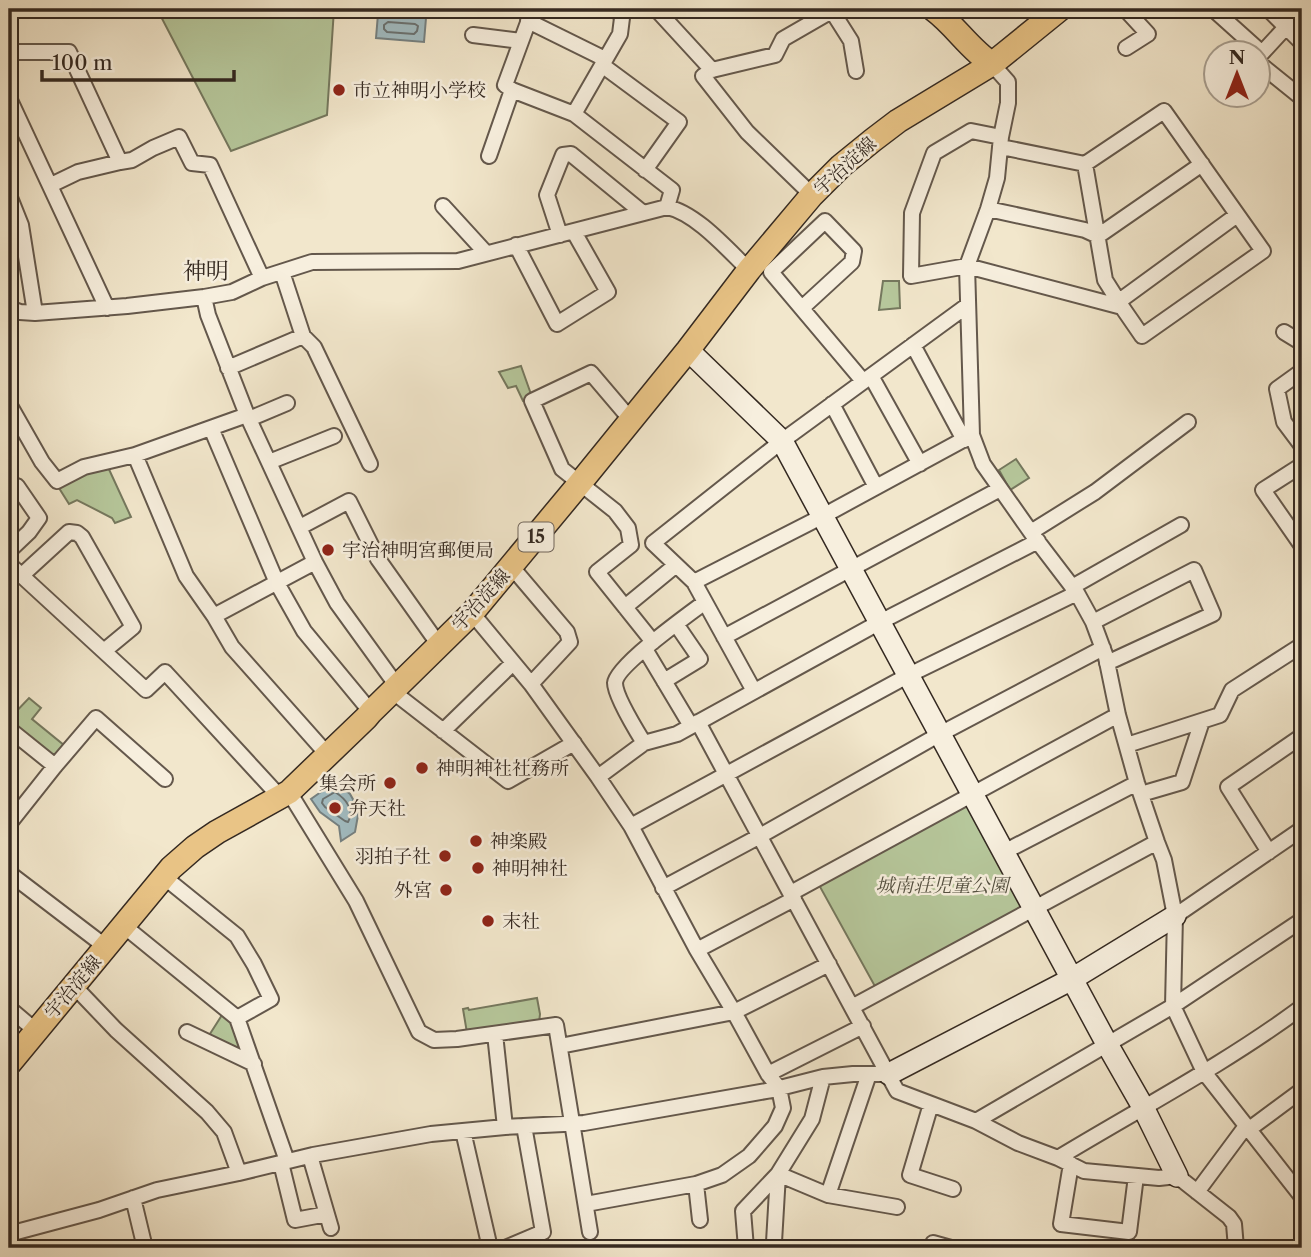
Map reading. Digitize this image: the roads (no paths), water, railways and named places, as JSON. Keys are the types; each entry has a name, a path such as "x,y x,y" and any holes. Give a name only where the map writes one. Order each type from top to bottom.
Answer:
{"main road":[{"path":"933,9 992,64"},
{"name":"宇治淀線","path":"9,1064 172,868 217,832 285,794 472,612 688,350 761,266 786,224 841,166 898,121 992,64 1060,9"}],"street":[{"path":"575,114 620,34 622,18 617,9"},
{"path":"656,9 712,69"},
{"path":"1125,9 1148,34 1126,48"},
{"path":"1213,9 1262,53 1302,9"},
{"path":"1268,9 1302,43"},
{"path":"813,195 747,132 704,76 712,69 775,55 783,39 833,10 851,41 856,71"},
{"path":"645,170 679,122 604,62 531,15 505,85 575,114 645,170 671,190 667,207"},
{"path":"481,32 521,41"},
{"path":"9,52 69,52 120,162"},
{"path":"968,438 967,266 997,178 1008,103 1008,82 992,64"},
{"path":"1272,74 1302,98"},
{"path":"489,156 512,89"},
{"path":"9,98 107,308"},
{"path":"1085,164 1105,280 1142,336 1263,251 1164,111 1085,164 1001,142 971,131 934,153 912,213 911,276 967,266 1120,304"},
{"path":"51,185 78,172 132,160 179,137 192,163 210,165 262,278"},
{"path":"560,235 547,195 563,155 571,154 643,213"},
{"path":"1098,236 1202,164"},
{"path":"9,195 21,225 36,313"},
{"path":"443,206 486,253"},
{"path":"9,308 36,313 204,297 232,292 262,278 312,262 458,261 667,207 690,215 761,266 867,379 920,464"},
{"path":"988,209 1085,230 1098,236"},
{"path":"1120,304 1237,215"},
{"path":"761,266 825,220 854,251 852,262 802,308"},
{"path":"516,245 557,324 608,292 575,232"},
{"path":"282,272 303,336 314,347 370,464"},
{"path":"204,297 208,315 248,417 315,562 337,603 395,689 443,731 508,780 574,743"},
{"path":"754,691 694,582 653,543 782,441 968,305"},
{"path":"1284,332 1302,343"},
{"path":"228,368 303,336"},
{"path":"913,345 983,464 1074,590 1093,622 1107,663 1118,715 1139,788 1164,860 1175,916 1173,1006 1204,1072 1302,1197"},
{"path":"688,350 782,441 1143,1107 1177,1176 1229,1217 1234,1224 1236,1248"},
{"path":"1302,371 1278,388 1284,422 1302,446"},
{"path":"631,420 591,373 532,401 562,468 615,511 628,528 631,545 597,572 625,607 649,645 664,681 727,775 863,1026 879,1074 897,1091 976,1121 1018,1143 1084,1171 1159,1178 1177,1176"},
{"path":"9,404 42,462 57,481 84,467 135,455 287,403"},
{"path":"832,404 876,487"},
{"path":"598,776 643,743 677,734 1034,537 1188,422"},
{"path":"211,428 277,583 304,631 371,712"},
{"path":"269,462 334,436"},
{"path":"694,582 968,438"},
{"path":"135,455 186,576 232,647 327,754"},
{"path":"1302,465 1263,490 1302,546"},
{"path":"9,491 17,486 39,518 9,551"},
{"path":"724,637 1000,489"},
{"path":"300,527 349,501 379,559 439,645"},
{"path":"631,826 909,675 1074,590 1181,525"},
{"path":"22,576 69,532 82,537 133,626 104,651"},
{"path":"214,616 315,562"},
{"path":"9,564 146,690 165,672 285,794 356,901 419,1032 434,1040 556,1025 590,1232"},
{"path":"625,607 676,565"},
{"path":"511,566 568,632 570,642 531,684"},
{"path":"1093,622 1194,570 1213,614 1107,663"},
{"path":"643,743 618,695 615,685 617,676 649,645 705,602"},
{"path":"472,612 531,684 631,826 697,950 768,1074 779,1088 783,1108 775,1126 748,1156 722,1175 696,1184 586,1204"},
{"path":"664,681 700,659 676,624"},
{"path":"1128,745 1220,715 1232,690 1302,645"},
{"path":"663,888 940,734 1102,648"},
{"path":"443,731 513,663"},
{"path":"697,950 1118,715"},
{"path":"9,824 96,718 165,779"},
{"path":"1003,852 1139,788 1182,782 1202,721"},
{"path":"9,730 55,766"},
{"path":"1269,852 1227,787 1302,736"},
{"path":"9,1234 99,1210 158,1190 310,1156 431,1134 584,1124 779,1088 823,1077 879,1074 1072,979 1175,916 1302,829"},
{"path":"852,1007 1157,842"},
{"path":"9,873 106,947"},
{"path":"164,877 237,936 254,964 271,999 237,1018"},
{"path":"976,1121 1173,1006 1302,920"},
{"path":"124,926 237,1018 284,1162 295,1220 329,1221 310,1156"},
{"path":"560,1046 734,1012 829,964"},
{"path":"74,986 116,1030 207,1112 223,1132 239,1173"},
{"path":"1064,1161 1143,1107 1204,1072 1302,1007"},
{"path":"9,1008 36,1031"},
{"path":"768,1074 863,1026"},
{"path":"187,1032 254,1064"},
{"path":"495,1034 505,1128"},
{"path":"828,1195 879,1074"},
{"path":"746,1248 743,1211 778,1174 813,1119 823,1077"},
{"path":"1197,1192 1247,1128 1302,1090"},
{"path":"932,1104 910,1175 953,1189"},
{"path":"505,1248 543,1232 524,1126"},
{"path":"463,1131 490,1248"},
{"path":"1064,1161 1061,1224 1129,1232 1136,1176"},
{"path":"778,1174 828,1195 897,1207"},
{"path":"776,1248 774,1242 778,1174"},
{"path":"1290,1183 1302,1174"},
{"path":"696,1184 701,1220"},
{"path":"134,1198 145,1248"},
{"path":"933,1248 933,1242 951,1248"}],"water":[{"path":"378,14 426,18 424,42 376,38"},
{"path":"335,782 350,794 359,810 355,832 341,841 339,826 320,812 311,799"}],"place":[{"name":"市立神明小学校","path":"339,90"},
{"name":"宇治神明宮郵便局","path":"328,550"},
{"name":"神明神社社務所","path":"422,768"},
{"name":"集会所","path":"390,783"},
{"name":"弁天社","path":"335,808"},
{"name":"神楽殿","path":"476,841"},
{"name":"羽拍子社","path":"445,856"},
{"name":"神明神社","path":"478,868"},
{"name":"外宮","path":"446,890"},
{"name":"末社","path":"488,921"}],"district":[{"name":"神明","path":"206,271"}],"park label":[{"name":"城南荘児童公園","path":"942,885"}]}
